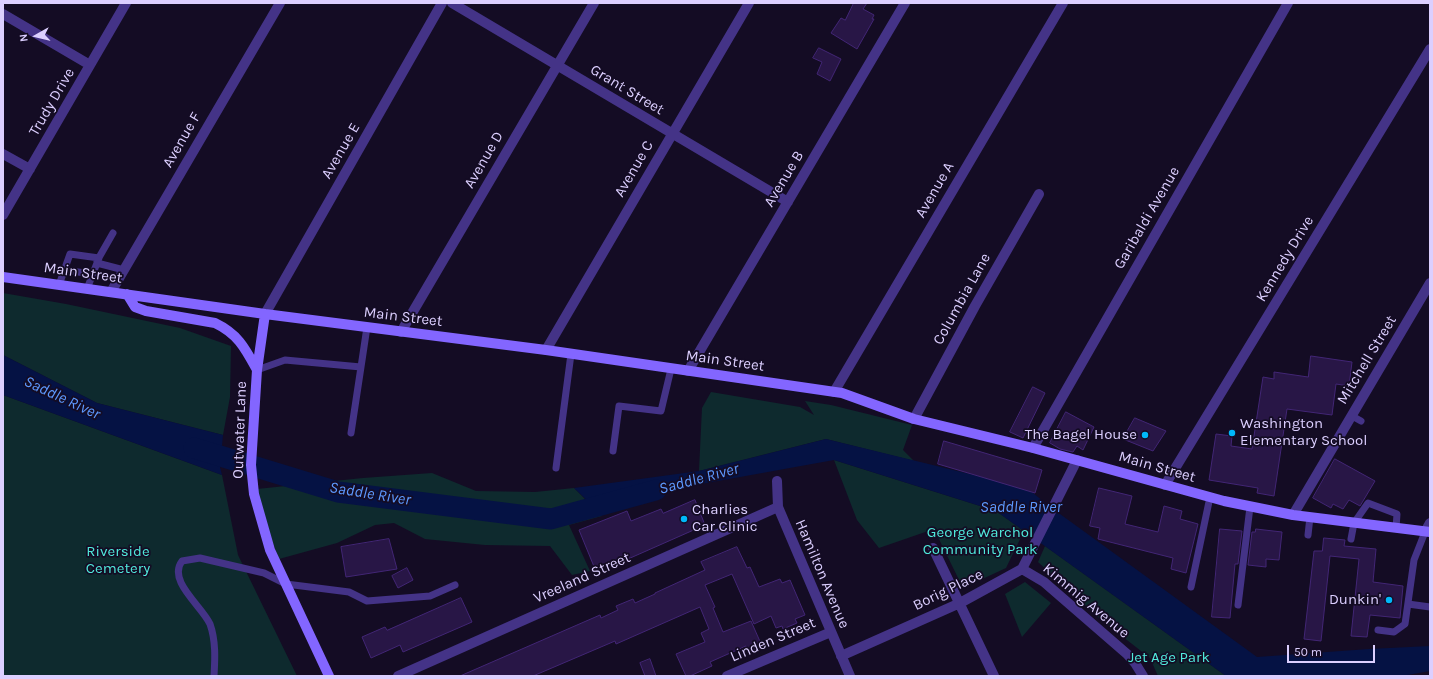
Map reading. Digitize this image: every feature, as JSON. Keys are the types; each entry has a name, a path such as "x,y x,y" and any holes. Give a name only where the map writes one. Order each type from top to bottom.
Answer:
{"street":[{"name":"Trudy Drive","path":"3,215 126,3"},
{"name":"Avenue F","path":"111,292 280,3"},
{"name":"Avenue E","path":"265,314 442,3"},
{"name":"Grant Street","path":"452,3 788,202"},
{"name":"Avenue D","path":"401,332 594,3"},
{"name":"Avenue C","path":"546,350 748,3"},
{"name":"Avenue B","path":"688,371 905,3"},
{"name":"Avenue A","path":"834,392 1063,3"},
{"name":"Garibaldi Avenue","path":"1033,448 1288,3"},
{"path":"3,14 90,65"},
{"name":"Kennedy Drive","path":"1165,485 1429,52"},
{"path":"3,154 30,169"},
{"name":"Columbia Lane","path":"914,419 1038,194"},
{"name":"Main Street","path":"3,276 265,314 546,350 842,393 914,419 1033,448 1250,507 1293,515 1354,523 1396,528 1428,529"},
{"name":"Mitchell Street","path":"1293,515 1340,445 1352,416 1430,283"},
{"path":"126,294 135,307 146,312 215,324 230,331 243,346 257,370"},
{"name":"Outwater Lane","path":"265,314 257,370 252,465 254,494 270,550 329,676"},
{"path":"1022,569 1077,460"},
{"name":"Hamilton Avenue","path":"776,481 778,507 850,676"},
{"name":"Vreeland Street","path":"398,676 778,507"},
{"path":"933,548 994,676"},
{"name":"Borig Place","path":"841,656 960,603 1022,569"},
{"name":"Kimmig Avenue","path":"1022,569 1044,582 1127,654 1142,676"},
{"name":"Linden Street","path":"727,676 831,632"}],"lane":[{"path":"87,289 98,260 113,233"},
{"path":"59,285 70,254 98,260 124,270"},
{"path":"64,270 92,274"},
{"path":"351,433 367,327"},
{"path":"556,468 571,354"},
{"path":"257,370 285,360 361,367"},
{"path":"613,451 619,406 661,411 671,369"},
{"path":"1352,416 1361,421"},
{"path":"1191,587 1210,497"},
{"path":"1351,539 1354,523 1368,503 1397,514 1396,528"},
{"path":"1238,605 1250,507"},
{"path":"1308,535 1310,517"},
{"path":"1378,630 1394,632 1405,624 1414,560 1428,529"},
{"path":"214,676 216,649 210,624 178,577 178,566 182,561 200,558 264,573 286,584 349,592 367,601 430,596 455,585"},
{"path":"1408,604 1430,606"}],"green space":[{"path":"3,293 66,304 180,328 231,346 230,397 223,435 97,403 3,355"},
{"path":"711,392 800,407 814,415 805,401 831,405 912,425 903,450 914,461 826,439 699,471 702,408"},
{"name":"Riverside Cemetery","path":"3,395 222,475 238,555 297,676 3,676"},
{"name":"George Warchol Community Park","path":"834,460 996,511 1024,531 1006,568 963,588 934,529 879,548 857,520"},
{"path":"432,473 476,491 535,492 574,488 602,516 569,525 590,571 572,575 550,546 485,545 425,539 394,523 375,525 337,543 279,559 270,535 257,489 363,478"},
{"name":"Jet Age Park","path":"1045,546 1226,676 1158,676 1150,658 1100,619 1038,562"},
{"path":"1025,582 1051,603 1022,637 1005,594"}],"water":[{"name":"Saddle River","path":"3,355 97,403 223,435 220,467 222,475 3,395"},
{"name":"Saddle River","path":"826,439 1027,488 1049,506 1257,657 1430,646 1430,671 1402,676 1226,676 996,511 834,460 591,504 574,488 699,471"}],"building":[{"path":"854,3 867,3 863,9 874,15 872,19 874,19 857,49 831,33 841,18 845,20"},
{"path":"819,48 841,59 830,81 817,74 822,62 813,58"},
{"path":"1311,356 1352,362 1349,386 1336,384 1332,415 1287,409 1274,496 1257,493 1258,488 1209,480 1216,434 1232,436 1231,446 1252,449 1263,377 1274,379 1274,372 1308,377"},
{"path":"1033,387 1045,393 1023,438 1010,432"},
{"path":"1066,412 1094,427 1083,450 1077,446 1073,452 1060,449 1050,443"},
{"name":"The Bagel House","path":"1135,418 1166,431 1153,451 1123,439"},
{"path":"944,441 1042,470 1035,493 938,464"},
{"path":"1335,459 1375,481 1360,506 1349,500 1343,509 1333,504 1331,508 1313,498"},
{"path":"1099,488 1132,496 1125,524 1158,532 1164,506 1182,511 1180,519 1198,524 1186,573 1171,569 1173,558 1098,539 1100,528 1090,526"},
{"path":"695,500 705,525 628,559 627,556 595,569 579,530 627,511 631,521 661,509 663,513"},
{"path":"1220,529 1242,531 1238,564 1235,564 1230,618 1212,617"},
{"path":"1256,529 1282,532 1279,560 1266,559 1266,567 1248,565 1252,532 1255,532"},
{"path":"1324,538 1345,540 1344,546 1376,549 1373,582 1403,586 1400,618 1370,615 1367,637 1351,636 1359,559 1330,556 1321,641 1304,639 1314,551 1322,551"},
{"path":"389,539 397,569 346,577 341,547"},
{"path":"737,547 747,568 750,567 759,587 780,579 782,583 790,580 805,615 795,619 797,623 783,629 782,626 776,628 771,616 754,624 732,574 705,585 715,607 713,608 723,632 751,621 762,646 748,652 746,646 710,662 712,666 690,676 686,676 676,654 705,642 701,633 709,629 700,607 616,644 615,641 533,676 460,676 600,615 601,618 618,610 616,606 633,599 635,603 655,594 705,570 701,562"},
{"path":"407,568 413,580 398,588 392,576"},
{"path":"461,598 472,622 403,652 400,645 371,658 362,637 385,627 387,630"},
{"path":"650,659 656,676 645,676 640,663"}],"waterway":[{"name":"Saddle River","path":"194,448 338,492 551,519 656,490"}],"place":[{"name":"Washington Elementary School","path":"1232,433"},
{"name":"The Bagel House","path":"1145,435"},
{"name":"Charlies Car Clinic","path":"684,519"},
{"name":"Dunkin'","path":"1389,600"}]}
